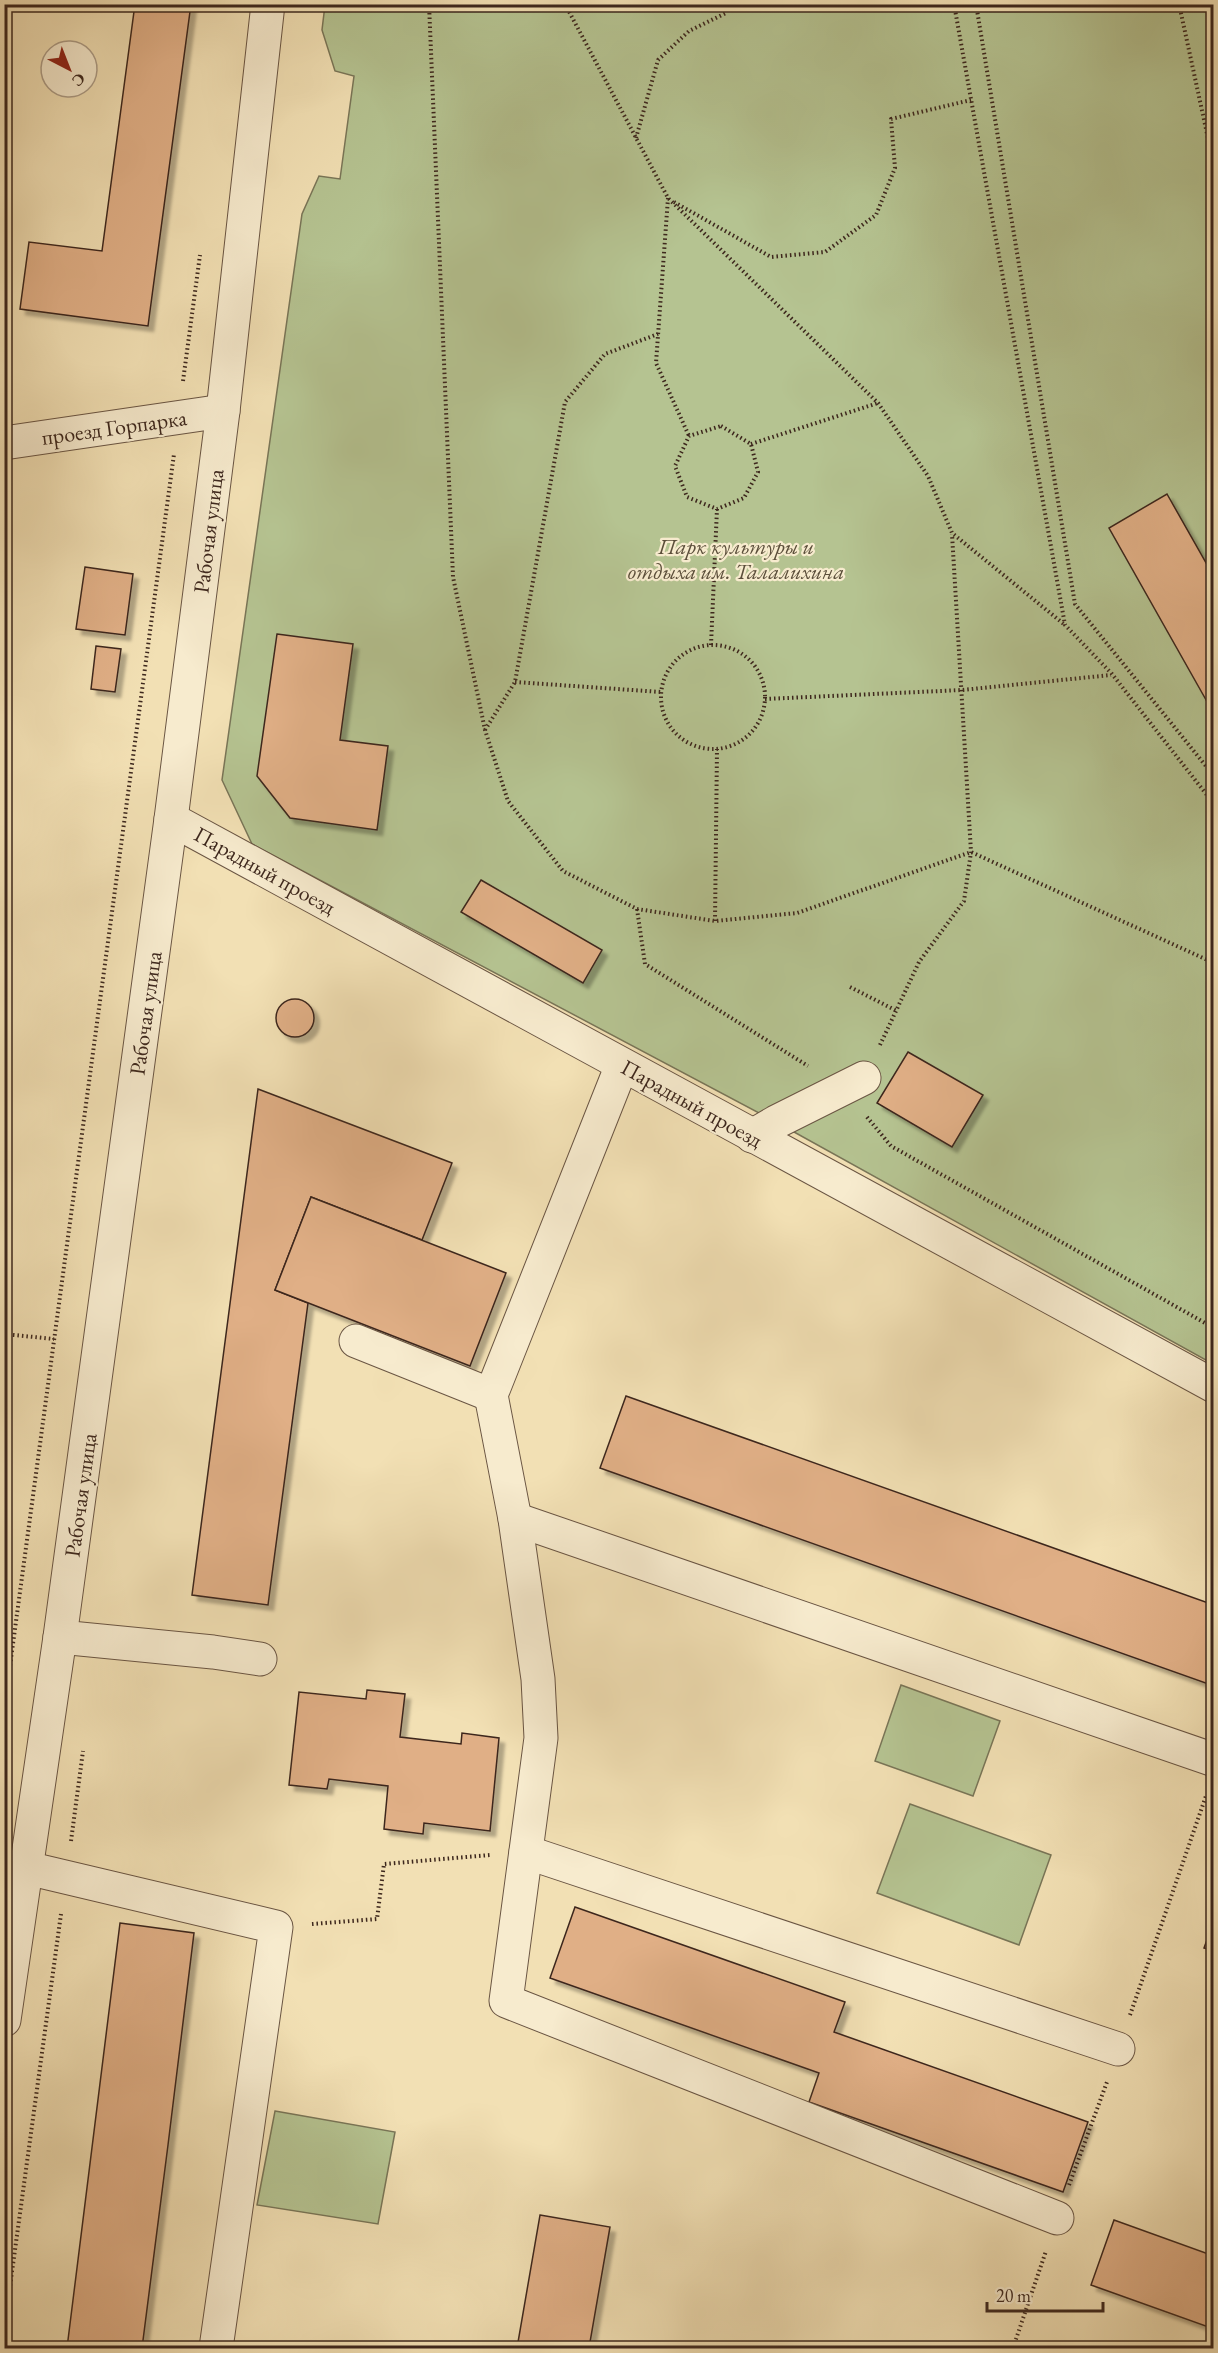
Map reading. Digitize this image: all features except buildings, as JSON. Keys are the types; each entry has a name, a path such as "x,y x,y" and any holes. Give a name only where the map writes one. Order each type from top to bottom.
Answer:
{"street":[{"name":"Рабочая улица","path":"4,2020 60,1637 171,819 223,411 268,4"},
{"name":"проезд Горпарка","path":"4,443 223,411"},
{"name":"Парадный проезд","path":"171,819 1214,1386"},
{"path":"622,1065 491,1395 515,1519 538,1679 541,1738 506,2001 1057,2218"},
{"path":"752,1136 854,1083"},
{"path":"356,1341 491,1395"},
{"path":"515,1519 1214,1760"},
{"path":"60,1637 213,1652 260,1659"},
{"path":"525,1852 1118,2049"},
{"path":"27,1868 276,1927 216,2349"}],"path":[{"path":"429,4 453,577 485,730 508,801 563,871 637,909 714,921 797,913 971,852 1214,963"},
{"path":"565,4 668,198 878,403 928,476 952,533 971,852 964,901 920,962 897,1011 854,1083"},
{"path":"636,138 658,60 689,31 726,13 726,4"},
{"path":"954,4 1065,625"},
{"path":"976,4 1075,604 1214,776"},
{"path":"1179,4 1214,166"},
{"path":"668,198 771,257 825,252 876,215 895,168 891,118 971,100"},
{"path":"668,198 656,363 689,436"},
{"path":"4,1710 201,252"},
{"path":"485,730 515,682 565,402 605,354 658,334"},
{"path":"751,444 878,403"},
{"path":"721,426 751,444 758,472 744,498 717,509 687,497 675,466 689,436 721,426"},
{"path":"711,645 717,509"},
{"path":"952,533 1065,625 1112,674 1214,804"},
{"path":"711,645 732,649 750,660 762,678 765,699 761,717 750,733 735,744 717,748 695,746 676,734 664,715 661,692 665,674 677,659 693,649 711,645"},
{"path":"765,699 962,690 1112,674"},
{"path":"515,682 661,692"},
{"path":"714,921 717,748"},
{"path":"637,909 645,964 854,1083 891,1146 1214,1328"},
{"path":"850,987 897,1011"},
{"path":"4,1334 54,1339"},
{"path":"276,1927 377,1919 384,1864 525,1852"}],"green space":[{"name":"Парк культуры и отдыха им. Талалихина","path":"325,5 1213,5 1213,1364 776,1122 252,844 222,780 302,214 319,176 340,179 354,76 335,71 322,30"},
{"path":"901,1685 1000,1721 973,1796 875,1761"},
{"path":"910,1804 1051,1855 1019,1945 877,1893"},
{"path":"275,2111 395,2132 378,2224 257,2205"}]}
